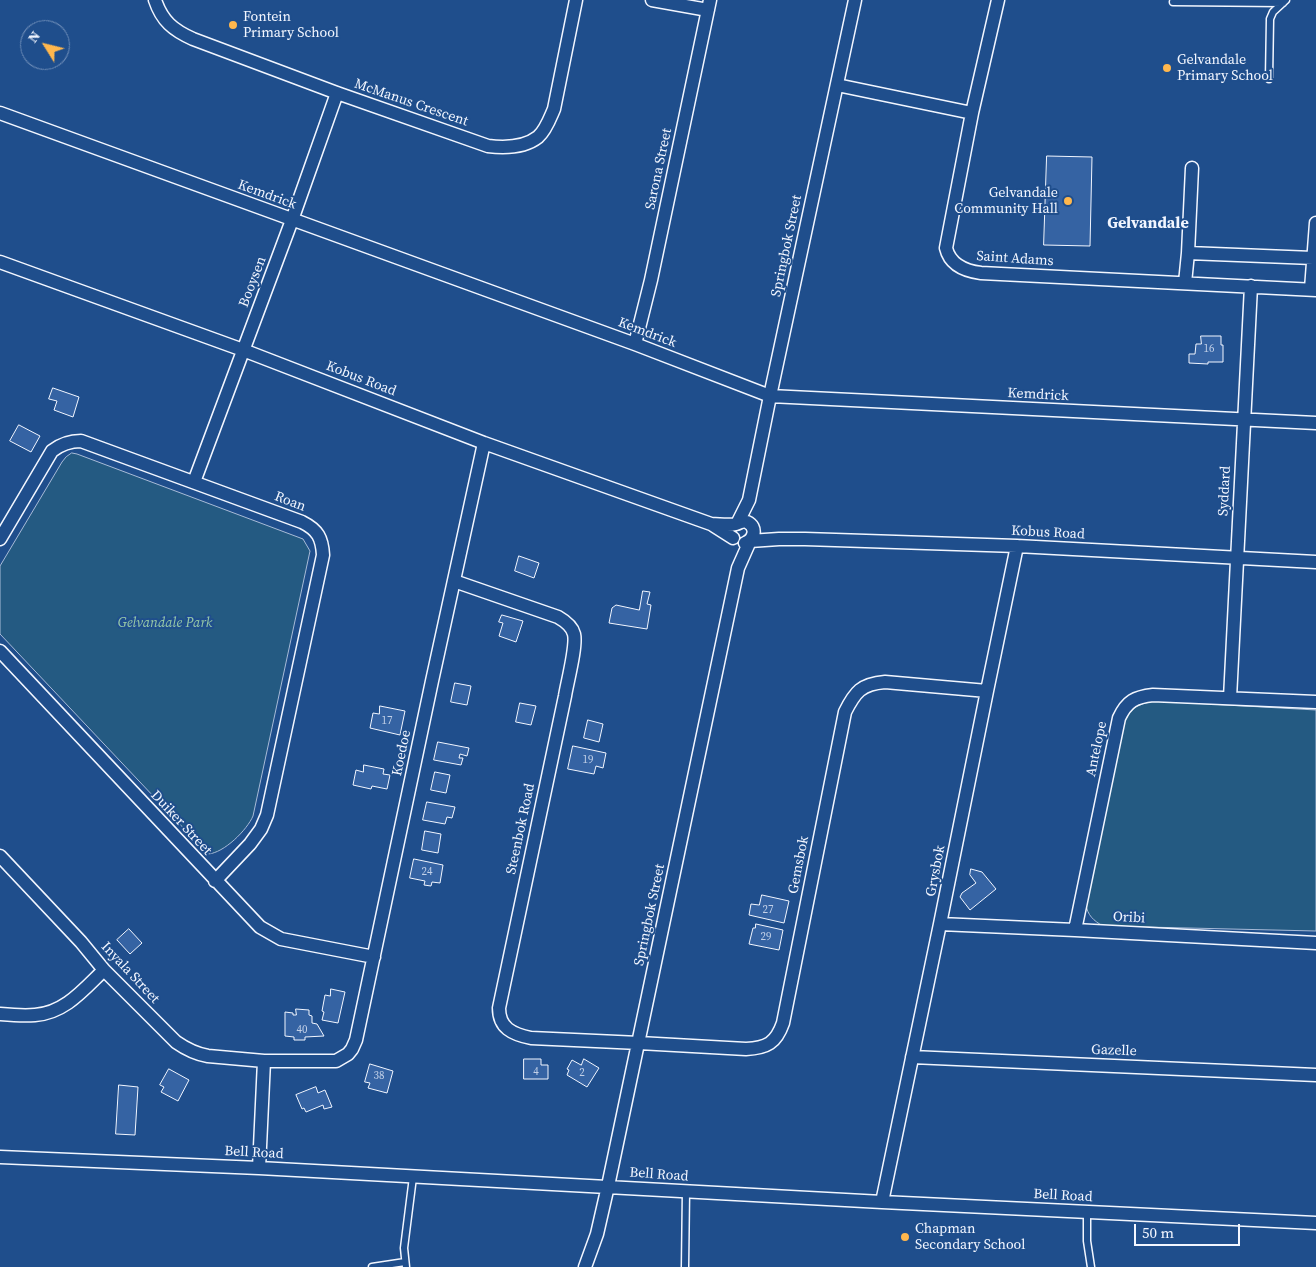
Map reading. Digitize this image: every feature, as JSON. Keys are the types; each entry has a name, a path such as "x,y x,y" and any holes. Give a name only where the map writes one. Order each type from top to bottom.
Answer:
{"street":[{"name":"McManus Crescent","path":"155,0 162,16 178,33 193,40 488,146 504,148 526,144 539,136 547,126 554,109 576,0"},
{"path":"652,0 709,5"},
{"name":"Springbok Street","path":"749,500 855,0"},
{"name":"Saint Adams","path":"998,0 972,113 946,248 952,260 969,271 981,273 1313,289"},
{"name":"Sarona Street","path":"635,344 653,270 709,5"},
{"path":"838,85 972,113"},
{"name":"Booysen","path":"194,482 292,220 337,93"},
{"name":"Kemdrick","path":"0,113 635,344 770,396 1316,423"},
{"path":"1185,283 1192,168"},
{"path":"1313,289 1316,223"},
{"path":"1188,254 1313,258"},
{"name":"Kobus Road","path":"0,262 243,350 484,443 712,524"},
{"name":"Syddard","path":"1230,698 1251,286"},
{"name":"Roan","path":"0,539 52,451 66,442 74,441 194,482 312,527 322,542 323,555 267,815 261,829 250,844 215,881"},
{"name":"Koedoe","path":"336,1061 348,1054 355,1044 484,443"},
{"path":"738,568 732,531 749,500"},
{"path":"738,568 752,532 749,500"},
{"path":"712,524 745,522 752,532"},
{"path":"712,524 734,540 743,544 752,532"},
{"name":"Kobus Road","path":"752,532 779,539 1017,546 1316,562"},
{"name":"Grysbok","path":"882,1202 1017,546"},
{"name":"Springbok Street","path":"585,1267 597,1234 608,1186 738,568"},
{"name":"Steenbok Road","path":"454,581 558,617 570,627 575,636 565,696 498,1008 499,1017 512,1032 531,1038 639,1042"},
{"name":"Duiker Street","path":"0,651 260,927 281,939 374,957"},
{"name":"Gemsbok","path":"639,1042 746,1049 765,1045 776,1038 783,1023 845,712 856,692 874,682 987,690"},
{"name":"Antelope","path":"1075,930 1118,718 1132,701 1153,695 1316,702"},
{"name":"Inyala Street","path":"0,856 104,970 166,1033 183,1047 208,1056 264,1061 336,1061"},
{"name":"Oribi","path":"940,924 1316,943"},
{"path":"0,1014 33,1016 55,1011 68,1004 104,970"},
{"name":"Gazelle","path":"912,1057 1316,1076"},
{"path":"258,1168 264,1061"},
{"name":"Bell Road","path":"0,1157 258,1168 882,1202 1316,1223"}],"lane":[{"path":"1173,2 1284,2"},
{"path":"1269,79 1270,19 1273,12 1284,2"},
{"path":"372,1267 406,1264 404,1248 413,1177"},
{"path":"685,1267 686,1191"},
{"path":"1086,1212 1087,1241 1091,1267"}],"green space":[{"name":"Gelvandale Park","path":"72,453 303,539 310,551 253,816 246,828 234,840 214,853 208,854 0,634 0,566 62,462"},
{"path":"1155,701 1316,710 1316,931 1103,926 1089,914 1086,904 1125,719 1138,706"}],"building":[{"name":"Gelvandale Community Hall","path":"1047,156 1092,157 1090,246 1044,245"},
{"path":"1201,336 1221,336 1223,362 1208,362 1208,364 1189,363 1189,354 1195,354 1196,344 1201,344"},
{"path":"53,388 79,397 73,417 54,410 57,401 49,399"},
{"path":"19,425 40,436 31,452 10,441"},
{"path":"519,556 539,563 534,578 515,571"},
{"path":"643,591 650,592 647,604 651,605 647,629 609,623 612,608 616,605 639,610"},
{"path":"502,615 523,621 516,642 499,636 503,623 499,622"},
{"path":"455,683 471,686 467,705 451,702"},
{"path":"520,703 536,706 531,725 516,722"},
{"path":"380,706 405,711 400,735 370,728 373,713 379,714"},
{"path":"588,720 603,724 599,742 584,738"},
{"path":"438,742 469,748 467,756 460,754 459,758 463,758 461,765 434,760"},
{"path":"573,746 606,753 603,768 596,766 594,774 568,769"},
{"path":"364,765 384,769 383,774 390,775 387,789 372,786 371,789 353,785 356,770 363,772"},
{"path":"435,772 450,775 446,793 431,790"},
{"path":"427,802 455,807 452,818 447,817 445,824 423,820"},
{"path":"425,831 441,834 438,853 422,850"},
{"path":"414,859 443,865 440,883 432,882 431,886 424,885 425,881 410,878"},
{"path":"971,869 982,872 996,889 970,910 960,897 962,893 976,883 970,875"},
{"path":"762,895 789,901 784,923 749,915 751,904 759,905"},
{"path":"756,924 783,930 779,950 749,944 753,928 755,928"},
{"path":"129,929 142,943 130,954 117,940"},
{"path":"331,989 345,992 338,1023 322,1020 325,995 330,996"},
{"path":"296,1009 309,1010 309,1015 312,1016 312,1023 317,1024 324,1036 305,1037 305,1040 294,1040 294,1037 285,1036 285,1012 296,1015"},
{"path":"524,1059 541,1059 541,1065 548,1065 548,1079 524,1079"},
{"path":"584,1059 599,1068 587,1087 567,1075 569,1070 567,1069 572,1060 581,1065"},
{"path":"370,1064 393,1071 387,1093 368,1088 370,1083 365,1082"},
{"path":"169,1069 189,1080 178,1101 161,1092 164,1087 160,1085"},
{"path":"119,1085 138,1087 135,1135 116,1134"},
{"path":"316,1087 318,1093 325,1090 332,1107 324,1109 323,1105 306,1112 304,1108 302,1109 296,1095"}],"place":[{"name":"Fontein Primary School","path":"233,25"},
{"name":"Gelvandale Primary School","path":"1167,68"},
{"name":"Gelvandale Community Hall","path":"1068,201"},
{"name":"Chapman Secondary School","path":"905,1237"}],"district":[{"name":"Gelvandale","path":"1148,224"}]}
